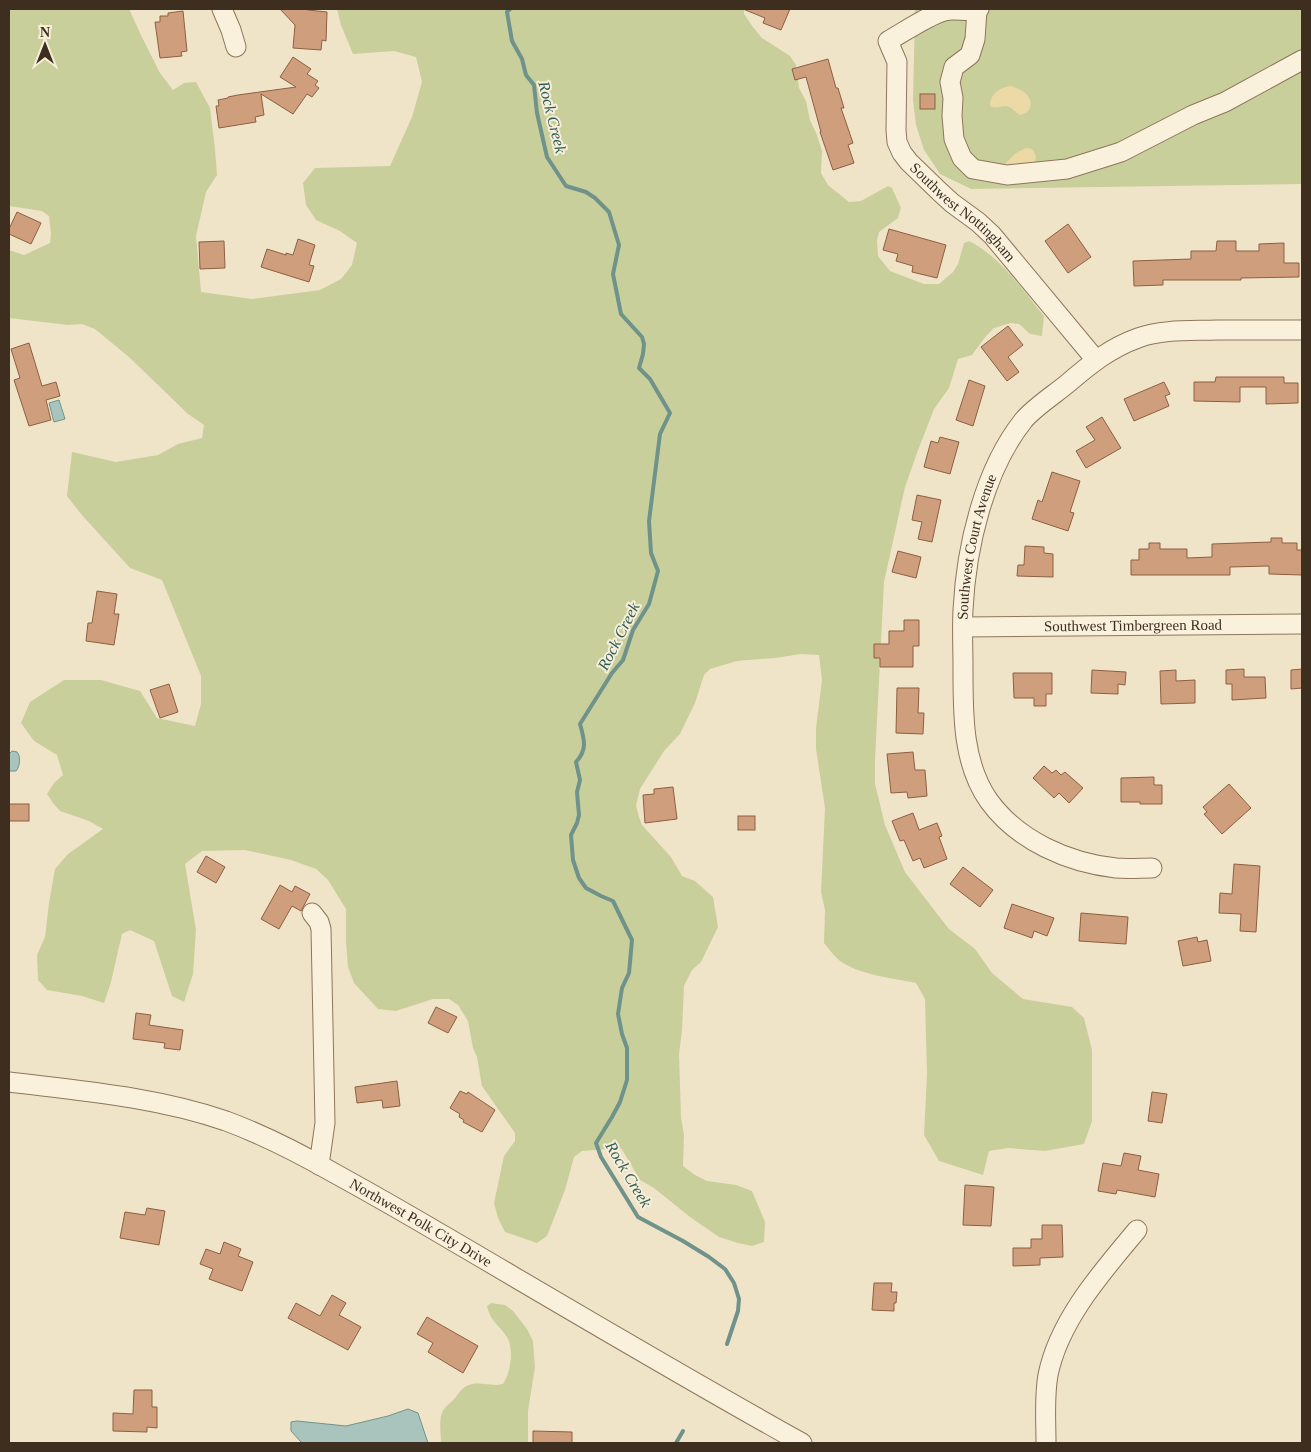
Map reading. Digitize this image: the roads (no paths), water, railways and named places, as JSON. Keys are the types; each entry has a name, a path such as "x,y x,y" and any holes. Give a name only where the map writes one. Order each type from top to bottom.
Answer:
{"street":[{"path":"222,9 236,47"},
{"path":"978,10 975,39 970,54 954,67 950,82 953,98 954,139 962,158 973,169 1007,175 1067,169 1121,152 1193,115 1225,102 1302,60"},
{"name":"Southwest Nottingham","path":"978,10 944,11 888,42 897,62 897,142 909,162 952,203 978,222 992,236 1096,360"},
{"name":"Southwest Court Avenue","path":"1152,868 1118,868 1090,864 1058,853 1031,840 1008,822 989,801 975,775 968,751 964,724 963,627 965,586 973,538 986,490 997,462 1024,419 1111,350 1152,334 1182,331 1302,330"},
{"name":"Southwest Timbergreen Road","path":"963,627 1302,624"},
{"path":"312,913 321,929 325,1123 319,1165"},
{"name":"Northwest Polk City Drive","path":"9,1082 130,1098 185,1109 244,1128 292,1150 319,1165 802,1443"},
{"path":"1046,1443 1046,1396 1049,1374 1061,1335 1104,1270 1137,1230"}],"water":[{"path":"59,400 65,419 54,422 49,403"},
{"path":"12,751 17,752 19,756 19,764 16,771 10,771 9,769 9,754"},
{"path":"408,1409 418,1413 428,1443 302,1443 291,1431 291,1422 346,1426"}],"waterway":[{"name":"Rock Creek","path":"510,9 507,12 512,41 522,59 526,75 534,85 537,113 547,157 566,186 586,192 609,212 619,245 613,274 621,314 642,337 644,344 639,368 650,379 670,413 660,434 649,521 651,553 658,571 649,604 633,630 623,660 612,673 580,724 584,748 576,762 580,780 577,792 579,815 571,835 573,860 579,878 586,888 613,901 632,940 629,973 622,988 618,1014 627,1048 627,1080 620,1102 596,1143 601,1157 638,1217 683,1241 725,1269 734,1283 739,1299 738,1311 727,1344"},
{"name":"Rock Creek","path":"676,1443 683,1431"}]}
